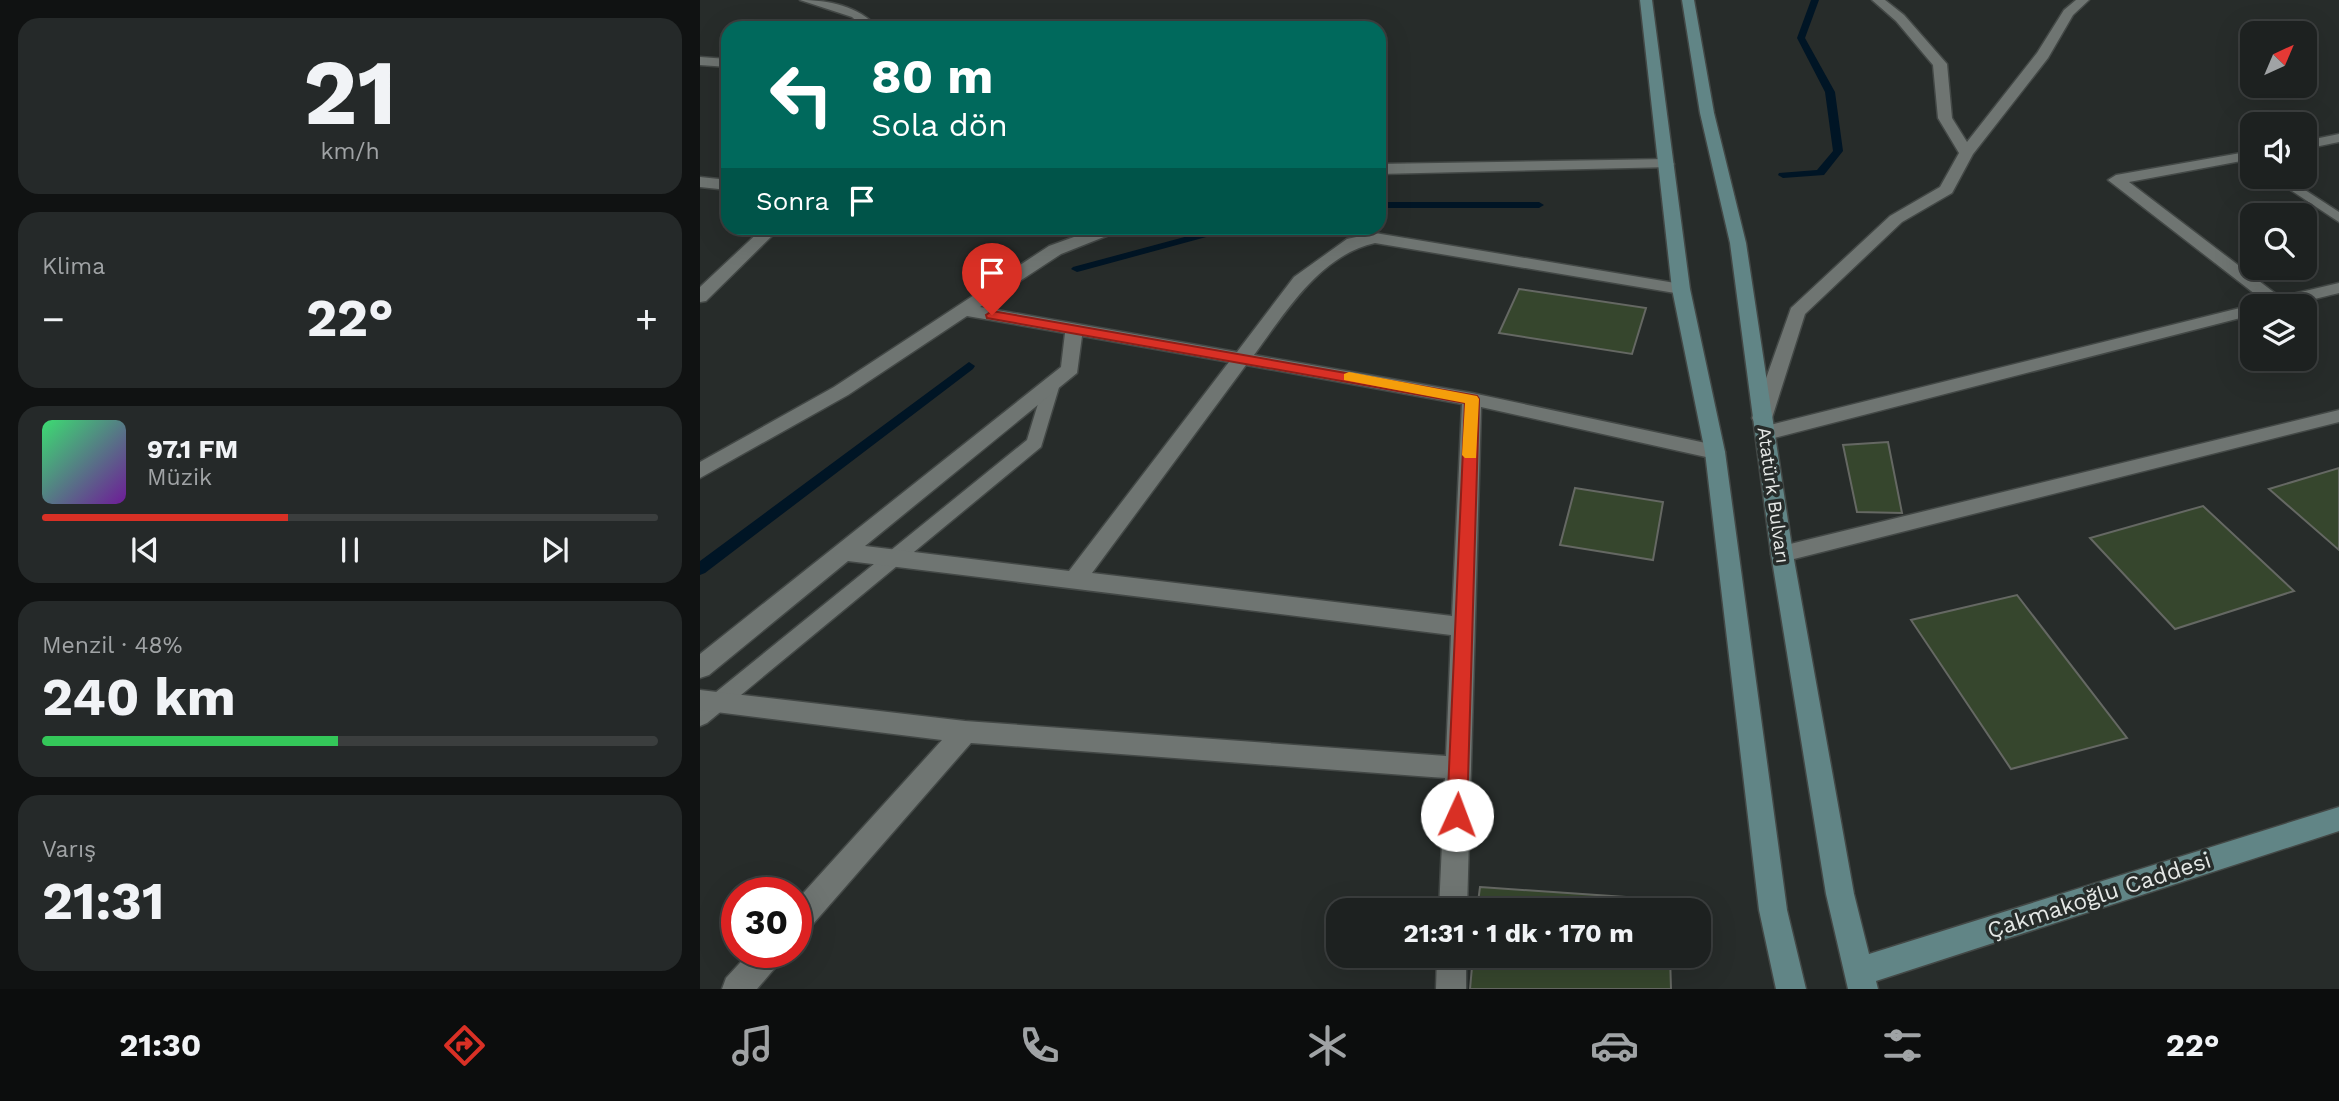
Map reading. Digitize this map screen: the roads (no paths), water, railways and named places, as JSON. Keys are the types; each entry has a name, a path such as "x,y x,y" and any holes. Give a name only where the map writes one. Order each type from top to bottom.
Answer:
{"main road":[{"path":"1646,0 1681,289 1715,452 1773,910 1791,989"},
{"name":"Atatürk Bulvarı","path":"1688,0 1707,113 1738,243 1782,554 1840,894 1861,980"},
{"name":"Çakmakoğlu Caddesi","path":"1861,980 2339,819"}],"street":[{"path":"806,0 856,14 864,21"},
{"path":"1878,0 1900,18 1940,64 1945,118 1966,153"},
{"path":"2084,0 2068,13 2043,55 1966,153 1946,190 1896,219 1797,312 1764,425 2240,313"},
{"path":"700,61 721,62"},
{"path":"2317,143 2339,138"},
{"path":"2240,159 2116,180 2258,294"},
{"path":"1386,169 1666,164"},
{"path":"700,182 721,184"},
{"path":"700,297 765,235"},
{"path":"700,471 841,391 1055,250 1095,235"},
{"path":"1075,579 1300,281 1353,243 1375,239 1681,289"},
{"path":"2315,294 2339,288"},
{"path":"965,310 1472,399 1715,452"},
{"path":"700,668 1070,369 1073,329"},
{"path":"1454,898 1472,399"},
{"path":"1782,554 2339,416"},
{"path":"845,551 1464,627"},
{"path":"706,707 965,732 1459,768"},
{"path":"812,904 965,732"},
{"path":"737,989 756,968"},
{"path":"1451,989 1452,968"}],"lane":[{"path":"2295,189 2339,218"},
{"path":"706,707 1035,443 1052,384"}],"waterway":[{"path":"1783,175 1820,173 1838,151 1830,92 1801,38 1815,0"},
{"path":"1386,205 1539,205"},
{"path":"1077,269 1202,235"},
{"path":"700,569 969,366"}]}
